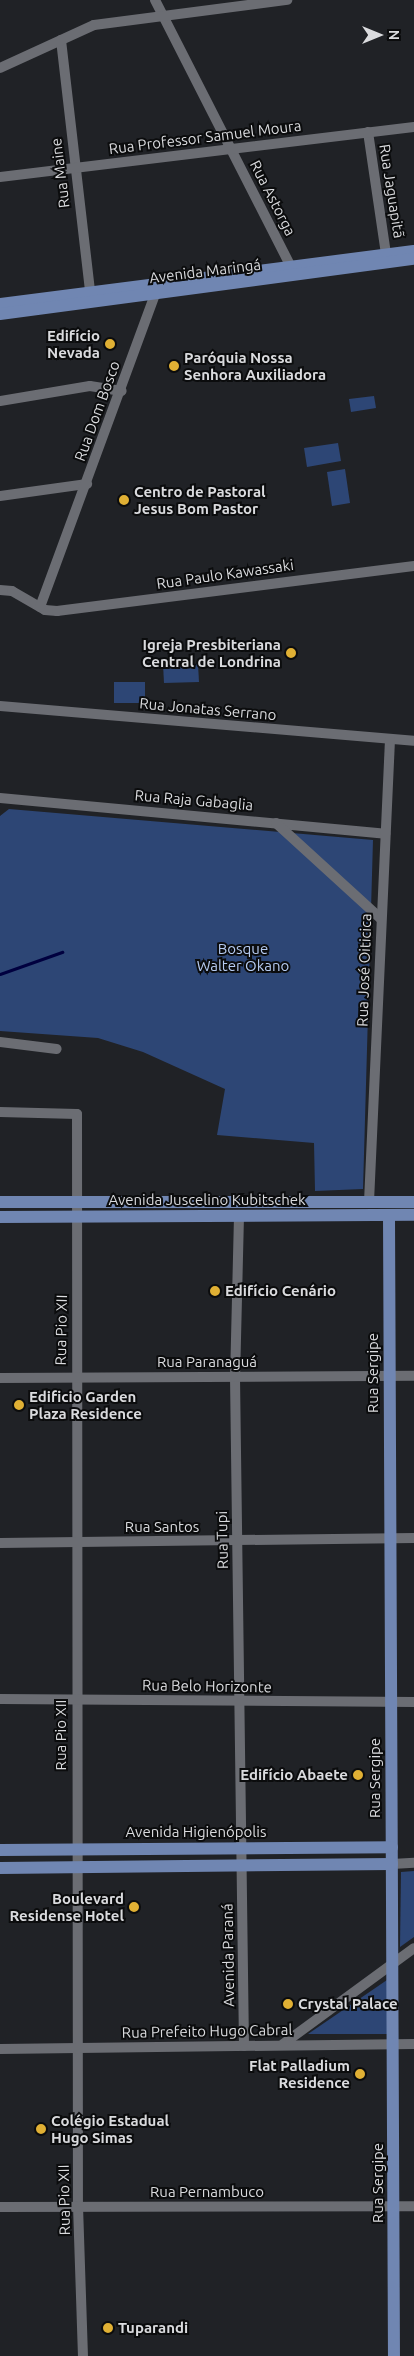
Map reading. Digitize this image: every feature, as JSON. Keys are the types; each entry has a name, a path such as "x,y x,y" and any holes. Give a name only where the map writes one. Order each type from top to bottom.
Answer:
{"main road":[{"name":"Avenida Maringá","path":"0,304 155,294 414,250"},
{"name":"Avenida Maringá","path":"0,314 91,298 294,271 414,259"},
{"name":"Avenida Juscelino Kubitschek","path":"0,1202 414,1202"},
{"name":"Avenida Juscelino Kubitschek","path":"0,1217 414,1215"},
{"name":"Rua Sergipe","path":"389,1216 394,2356"},
{"name":"Avenida Higienópolis","path":"0,1850 392,1847"},
{"path":"352,1848 352,1864"},
{"path":"0,1868 242,1864 392,1864"}],"street":[{"name":"Rua Astorga","path":"155,0 294,271"},
{"path":"0,68 94,25 287,0"},
{"name":"Rua Maine","path":"61,40 74,168 91,298"},
{"name":"Rua Professor Samuel Moura","path":"0,177 414,127"},
{"name":"Rua Jaguapitã","path":"368,132 386,254"},
{"name":"Rua Dom Bosco","path":"40,607 122,391 155,294"},
{"path":"0,402 90,386 122,391"},
{"path":"0,496 86,484"},
{"name":"Rua Paulo Kawassaki","path":"40,607 56,611 414,566"},
{"path":"0,590 12,591 40,607"},
{"name":"Rua Jonatas Serrano","path":"0,706 414,741"},
{"name":"Rua José Oiticica","path":"375,1202 381,919 390,740"},
{"name":"Rua Raja Gabaglia","path":"0,798 385,834"},
{"path":"276,823 381,919"},
{"path":"0,1042 56,1049"},
{"name":"Rua Pio XII","path":"0,1112 77,1114 78,1216 75,1377 78,2206 83,2356"},
{"path":"375,1202 389,1216"},
{"name":"Rua Tupi","path":"239,1216 235,1377 242,1864"},
{"name":"Rua Paranaguá","path":"0,1378 414,1376"},
{"name":"Rua Santos","path":"0,1542 237,1542 414,1538"},
{"name":"Rua Belo Horizonte","path":"0,1699 414,1702"},
{"path":"392,1864 414,1863"},
{"name":"Avenida Paraná","path":"242,1864 244,2046"},
{"path":"283,2044 414,1948"},
{"name":"Rua Prefeito Hugo Cabral","path":"0,2049 283,2044 414,2044"},
{"name":"Rua Pernambuco","path":"0,2207 414,2206"}],"green space":[{"path":"374,396 376,408 351,412 349,399"},
{"path":"338,443 341,461 307,467 304,448"},
{"path":"345,469 350,503 332,506 327,472"},
{"path":"163,664 198,664 199,682 164,683"},
{"path":"114,682 145,682 145,703 114,703"},
{"name":"Bosque Walter Okano","path":"9,809 373,840 363,1189 315,1191 314,1143 217,1135 225,1089 143,1052 98,1038 0,1031 0,816"},
{"path":"414,1871 414,1937 400,1947 401,1872"},
{"path":"387,1980 387,2034 308,2034"}],"waterway":[{"path":"0,974 62,952"}],"place":[{"name":"Edifício Nevada","path":"110,344"},
{"name":"Paróquia Nossa Senhora Auxiliadora","path":"174,366"},
{"name":"Centro de Pastoral Jesus Bom Pastor","path":"124,500"},
{"name":"Igreja Presbiteriana Central de Londrina","path":"291,653"},
{"name":"Edifício Cenário","path":"215,1291"},
{"name":"Edificio Garden Plaza Residence","path":"19,1405"},
{"name":"Edifício Abaete","path":"358,1775"},
{"name":"Boulevard Residense Hotel","path":"134,1907"},
{"name":"Crystal Palace","path":"288,2004"},
{"name":"Flat Palladium Residence","path":"360,2074"},
{"name":"Colégio Estadual Hugo Simas","path":"41,2129"},
{"name":"Tuparandi","path":"108,2328"}]}
